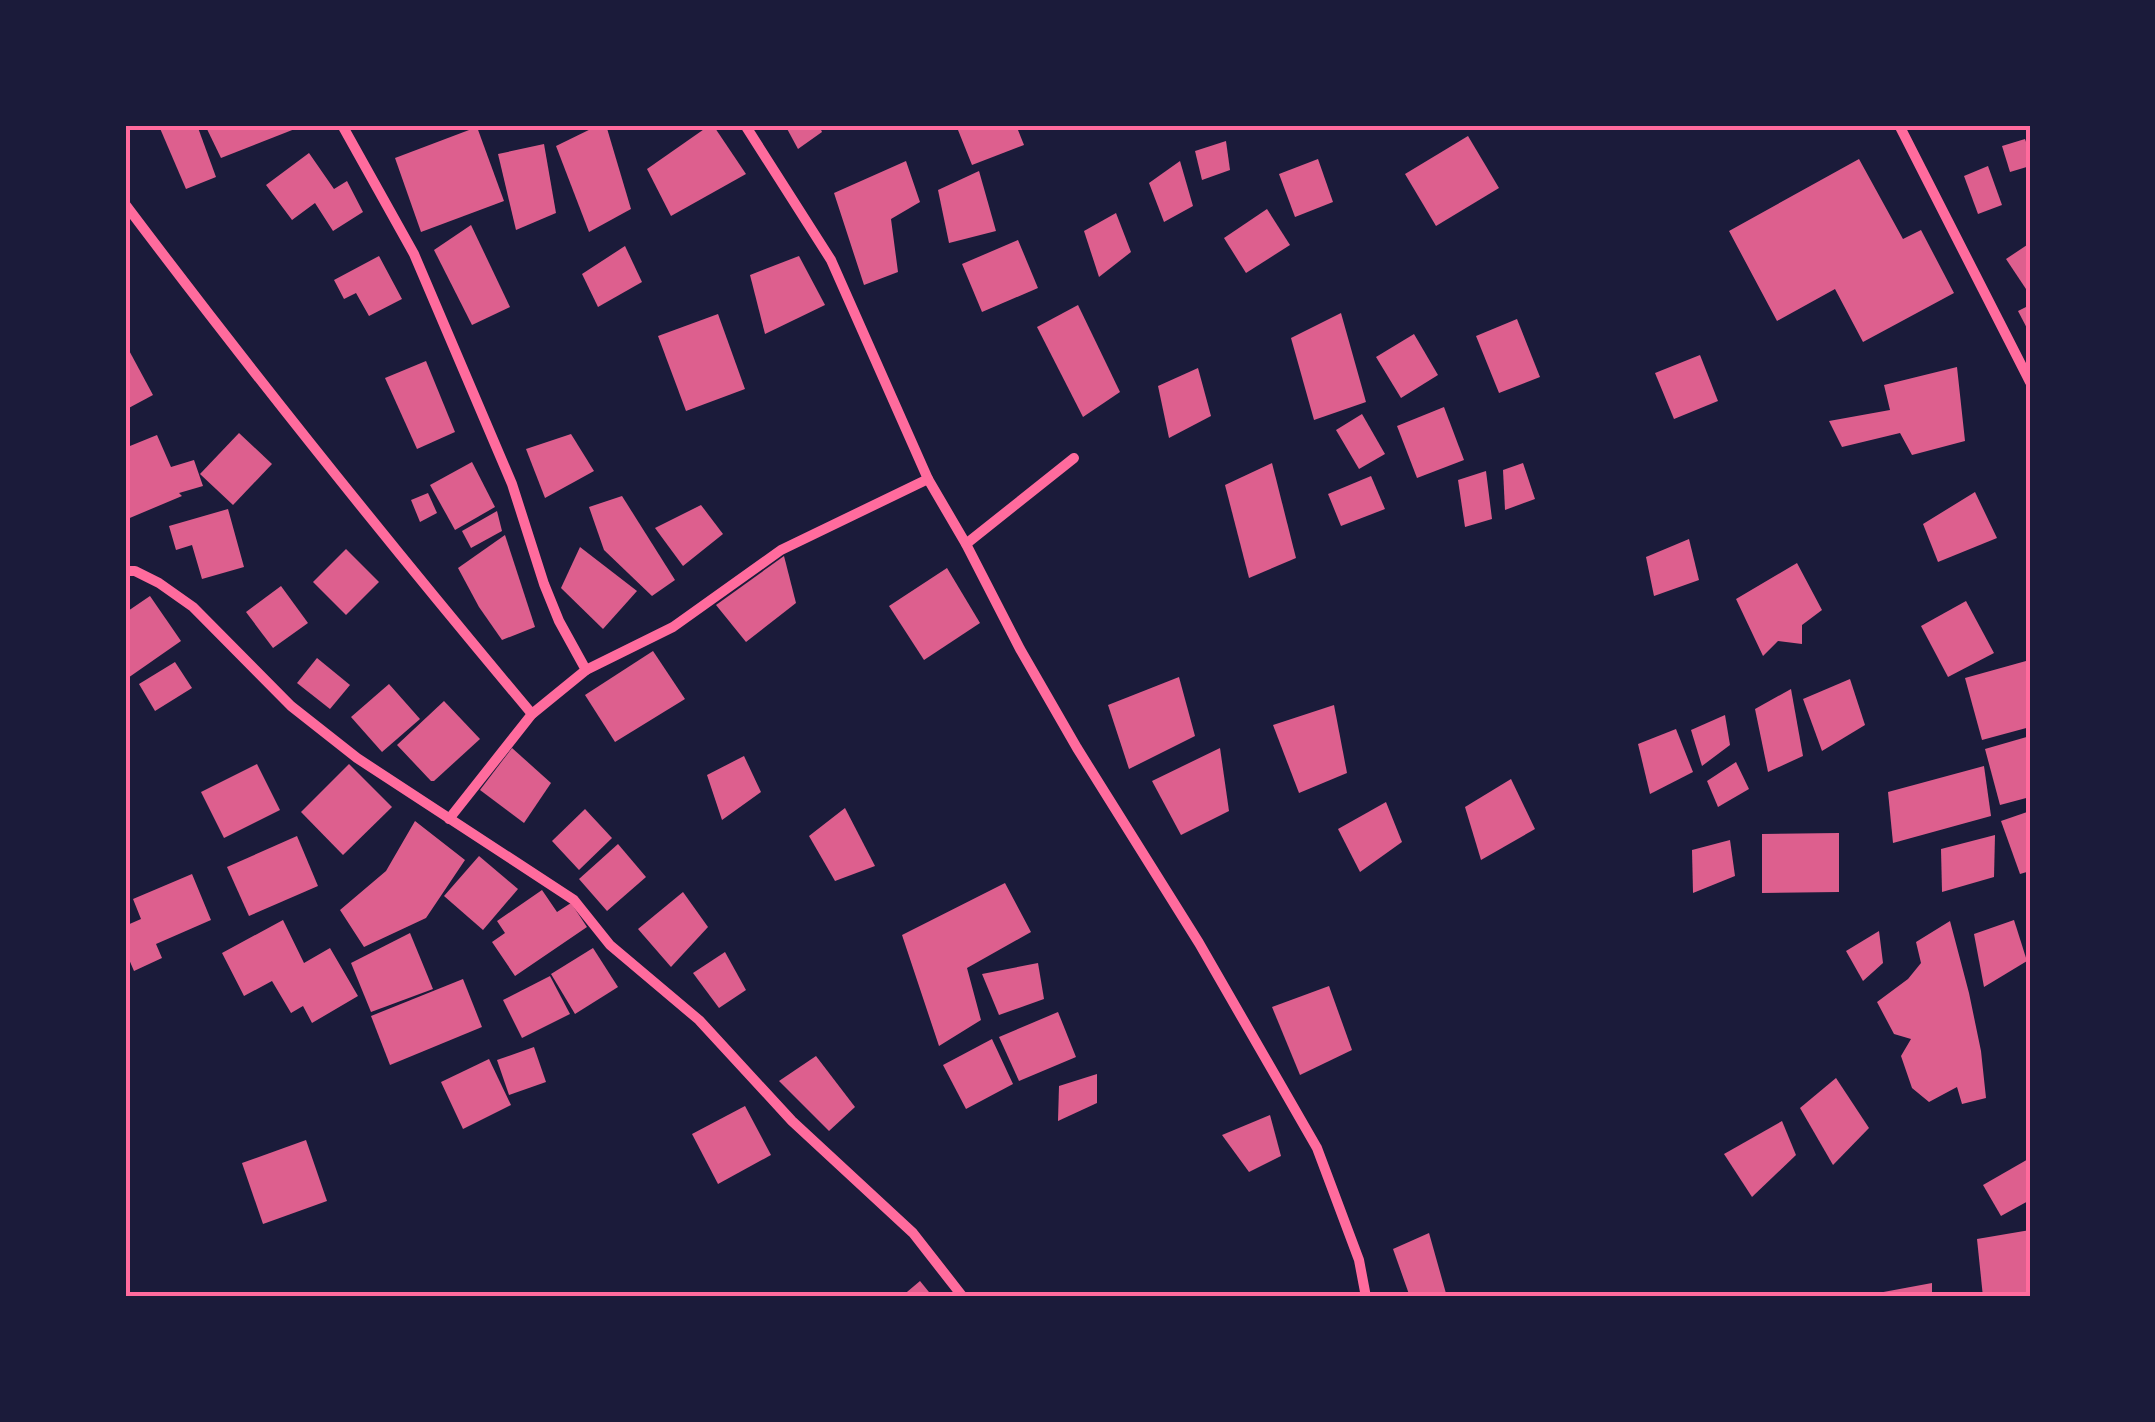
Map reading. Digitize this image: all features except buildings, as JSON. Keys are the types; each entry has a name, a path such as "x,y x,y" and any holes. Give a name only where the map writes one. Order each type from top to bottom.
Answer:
{"street":[{"path":"342,125 414,254 512,484 559,621 586,670"},
{"path":"744,125 831,260 928,479 1020,649 1317,1148 1359,1260 1366,1297"},
{"path":"1899,125 2030,382"},
{"path":"125,204 390,544 532,714"},
{"path":"966,544 1074,458"},
{"path":"449,820 532,714 586,670 673,627 781,550 928,479"},
{"path":"125,571 135,571 160,584 193,608 291,706 357,758 574,900 610,945 699,1020 792,1121 913,1233 963,1297"}]}
